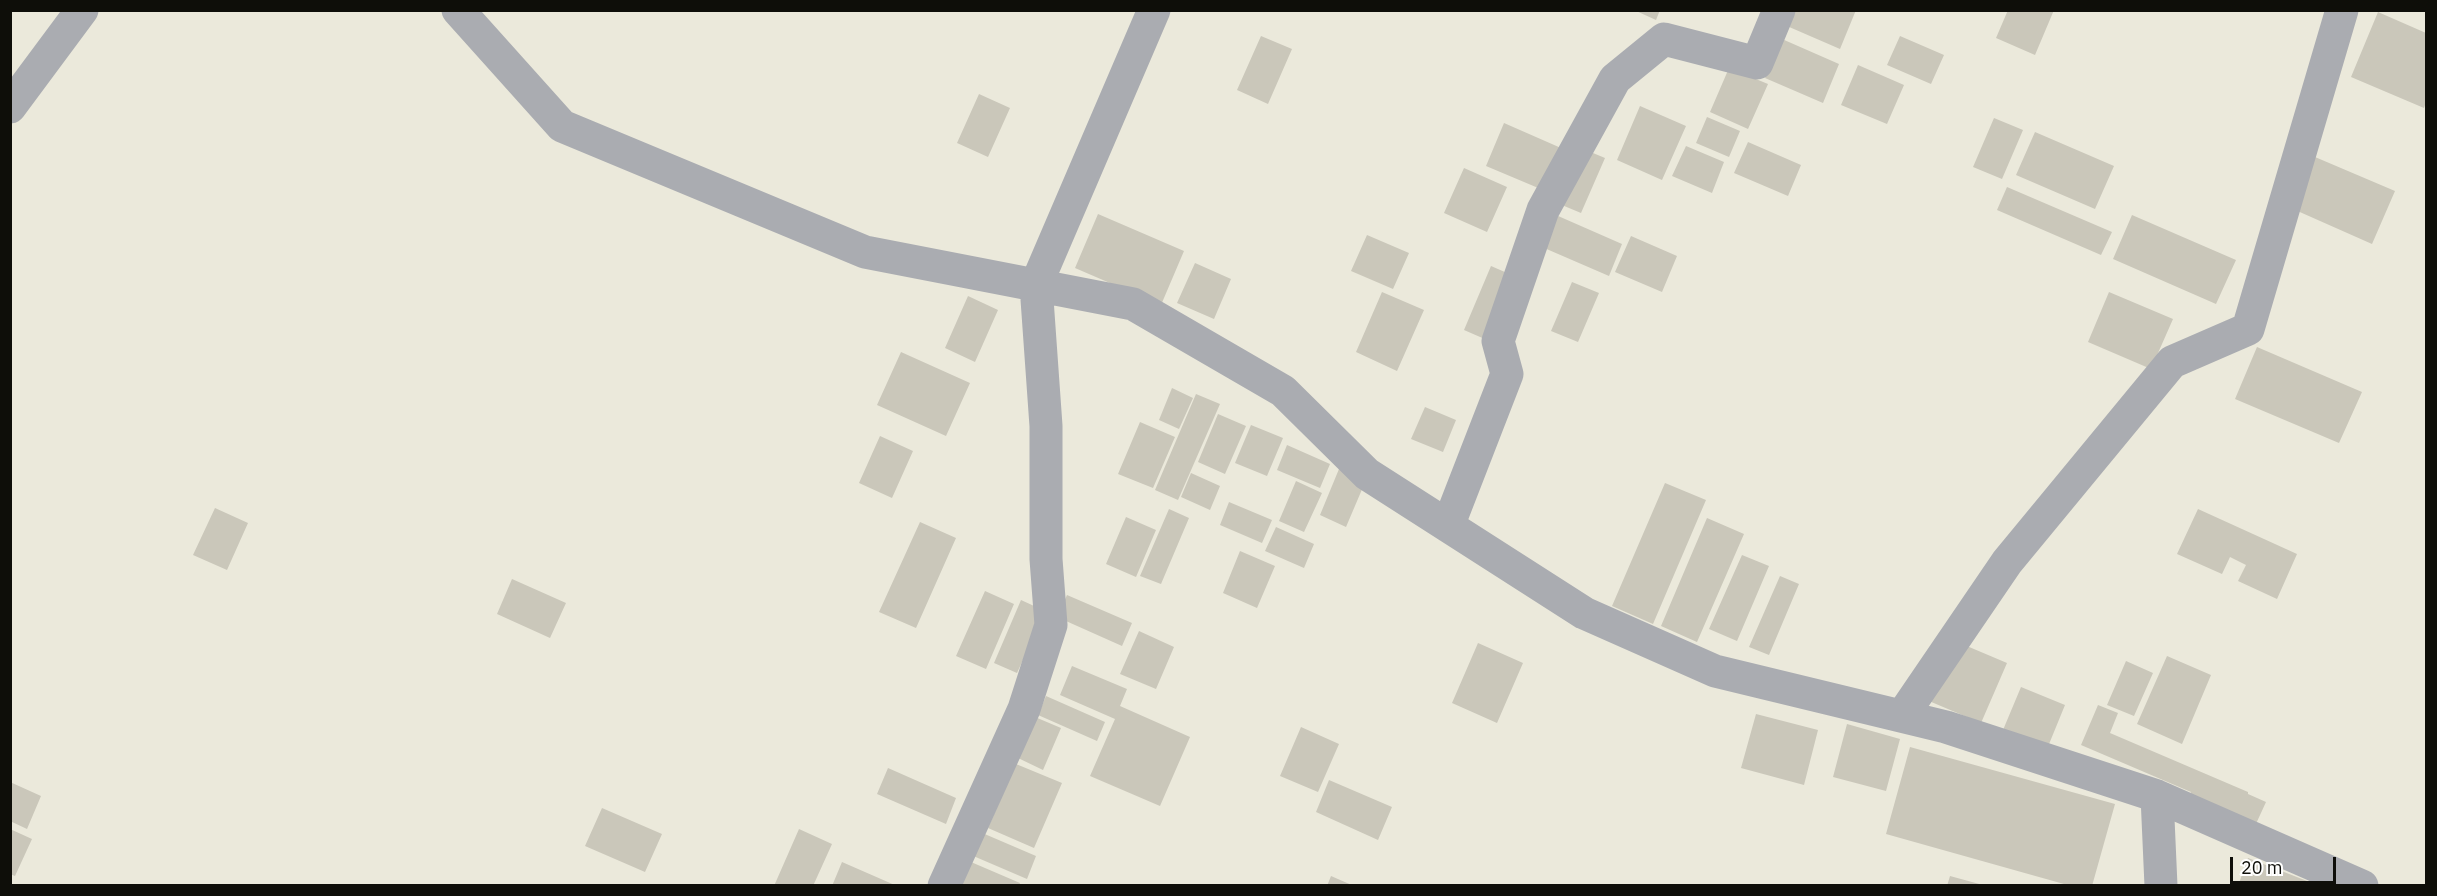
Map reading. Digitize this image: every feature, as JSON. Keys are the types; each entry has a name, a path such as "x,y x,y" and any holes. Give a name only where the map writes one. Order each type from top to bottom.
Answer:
{"street":[{"path":"10,107 82,10"},
{"path":"458,10 562,126 865,252 1133,304 1283,391 1367,474 1584,613 1715,671 1946,727 2157,796 2362,885"},
{"path":"944,885 1024,709 1051,625 1046,559 1046,426 1036,285 1154,10"},
{"path":"1448,526 1507,374 1498,341 1543,210 1615,79 1664,39 1757,63 1779,10"},
{"path":"1902,716 2007,562 2172,362 2248,329 2343,10"},
{"path":"2157,796 2161,885"}],"building":[{"path":"1634,10 1660,10 1656,20"},
{"path":"1785,10 1856,10 1840,49 1780,23"},
{"path":"2008,10 2054,10 2035,55 1996,38"},
{"path":"2378,12 2426,33 2426,102 2424,108 2351,77"},
{"path":"1261,36 1292,49 1268,104 1237,90"},
{"path":"1900,36 1944,55 1931,84 1887,65"},
{"path":"1782,39 1839,64 1823,103 1765,78"},
{"path":"1858,65 1904,85 1887,124 1841,105"},
{"path":"1729,68 1768,84 1748,129 1710,112"},
{"path":"979,94 1010,108 988,157 957,143"},
{"path":"1640,106 1686,126 1662,180 1617,160"},
{"path":"1707,117 1740,131 1729,157 1696,143"},
{"path":"1994,118 2023,130 2002,179 1973,167"},
{"path":"1504,123 1561,148 1543,190 1486,166"},
{"path":"2035,132 2114,166 2095,209 2016,175"},
{"path":"1748,142 1801,165 1788,196 1734,173"},
{"path":"1686,146 1724,162 1712,193 1672,176"},
{"path":"1581,148 1605,158 1581,213 1557,203"},
{"path":"2315,157 2395,191 2372,244 2293,209"},
{"path":"1464,168 1507,187 1487,232 1444,213"},
{"path":"2007,187 2112,232 2101,255 1997,210"},
{"path":"1549,212 1622,244 1609,276 1535,244"},
{"path":"1098,214 1184,251 1161,305 1075,268"},
{"path":"2132,215 2236,260 2216,304 2113,259"},
{"path":"1367,235 1409,253 1393,289 1351,271"},
{"path":"1631,236 1677,256 1662,292 1615,272"},
{"path":"1195,263 1231,279 1214,319 1177,303"},
{"path":"1491,266 1514,276 1487,340 1464,330"},
{"path":"1572,282 1599,293 1578,342 1551,331"},
{"path":"1382,292 1424,310 1397,371 1356,352"},
{"path":"2109,292 2173,319 2151,369 2088,342"},
{"path":"968,296 998,310 975,362 945,348"},
{"path":"2257,347 2362,392 2339,443 2235,399"},
{"path":"901,352 970,383 946,436 877,405"},
{"path":"1172,388 1193,398 1179,429 1159,420"},
{"path":"1196,394 1220,404 1178,500 1155,490"},
{"path":"1425,407 1456,420 1443,452 1411,439"},
{"path":"1218,414 1246,426 1225,474 1198,462"},
{"path":"1140,422 1175,437 1153,488 1118,474"},
{"path":"1251,425 1283,438 1267,476 1235,463"},
{"path":"880,436 913,451 892,498 859,483"},
{"path":"1287,445 1330,464 1320,488 1277,470"},
{"path":"1339,469 1366,480 1346,527 1320,515"},
{"path":"1191,473 1220,486 1210,510 1181,497"},
{"path":"1296,481 1322,493 1304,532 1279,521"},
{"path":"1665,483 1706,500 1653,624 1612,606"},
{"path":"1229,502 1272,520 1262,543 1220,525"},
{"path":"215,508 248,523 227,570 193,555"},
{"path":"1169,509 1189,518 1161,584 1140,576"},
{"path":"2198,509 2297,554 2277,599 2238,581 2246,565 2230,557 2222,574 2177,554"},
{"path":"1126,517 1156,530 1136,577 1106,564"},
{"path":"1707,518 1744,534 1697,642 1661,626"},
{"path":"920,522 956,538 916,628 879,612"},
{"path":"1276,527 1314,544 1304,568 1265,551"},
{"path":"1240,551 1275,566 1257,608 1223,593"},
{"path":"1742,555 1769,566 1737,641 1709,629"},
{"path":"1780,576 1799,584 1769,655 1749,647"},
{"path":"512,579 566,603 550,638 497,614"},
{"path":"985,591 1014,604 986,669 956,656"},
{"path":"1067,595 1132,623 1122,646 1057,617"},
{"path":"1021,600 1045,611 1017,673 994,663"},
{"path":"1139,631 1174,647 1156,689 1120,674"},
{"path":"1955,641 2007,663 1981,723 1929,701"},
{"path":"1478,643 1523,663 1497,723 1452,703"},
{"path":"2167,656 2211,675 2182,744 2137,724"},
{"path":"2126,661 2153,673 2134,716 2107,705"},
{"path":"1072,666 1127,689 1120,706 1190,737 1160,806 1090,776 1115,719 1060,695"},
{"path":"2021,687 2065,705 2047,749 2003,730"},
{"path":"1046,696 1105,722 1097,741 1038,715"},
{"path":"2098,705 2118,713 2110,733 2248,792 2266,802 2255,826 2189,796 2191,792 2081,745"},
{"path":"1756,714 1818,730 1804,785 1741,768"},
{"path":"1035,717 1061,728 1043,770 1018,758"},
{"path":"1847,724 1900,739 1886,791 1833,777"},
{"path":"1301,727 1339,744 1318,792 1280,776"},
{"path":"1910,747 2115,804 2092,886 2071,886 1886,834"},
{"path":"1016,764 1062,783 1034,848 988,828"},
{"path":"888,768 956,798 946,824 877,794"},
{"path":"1329,780 1392,807 1378,840 1316,812"},
{"path":"10,782 41,796 27,829 10,821"},
{"path":"602,808 662,834 645,872 585,846"},
{"path":"10,829 32,839 15,876 10,874"},
{"path":"799,829 832,844 813,886 774,886"},
{"path":"980,832 1036,856 1027,879 971,855"},
{"path":"2248,858 2320,886 2238,886"},
{"path":"964,859 1020,883 1019,886 956,886"},
{"path":"842,862 897,886 832,886"},
{"path":"1331,876 1354,886 1327,886"},
{"path":"1950,876 1983,885 1983,886 1947,886"}]}
